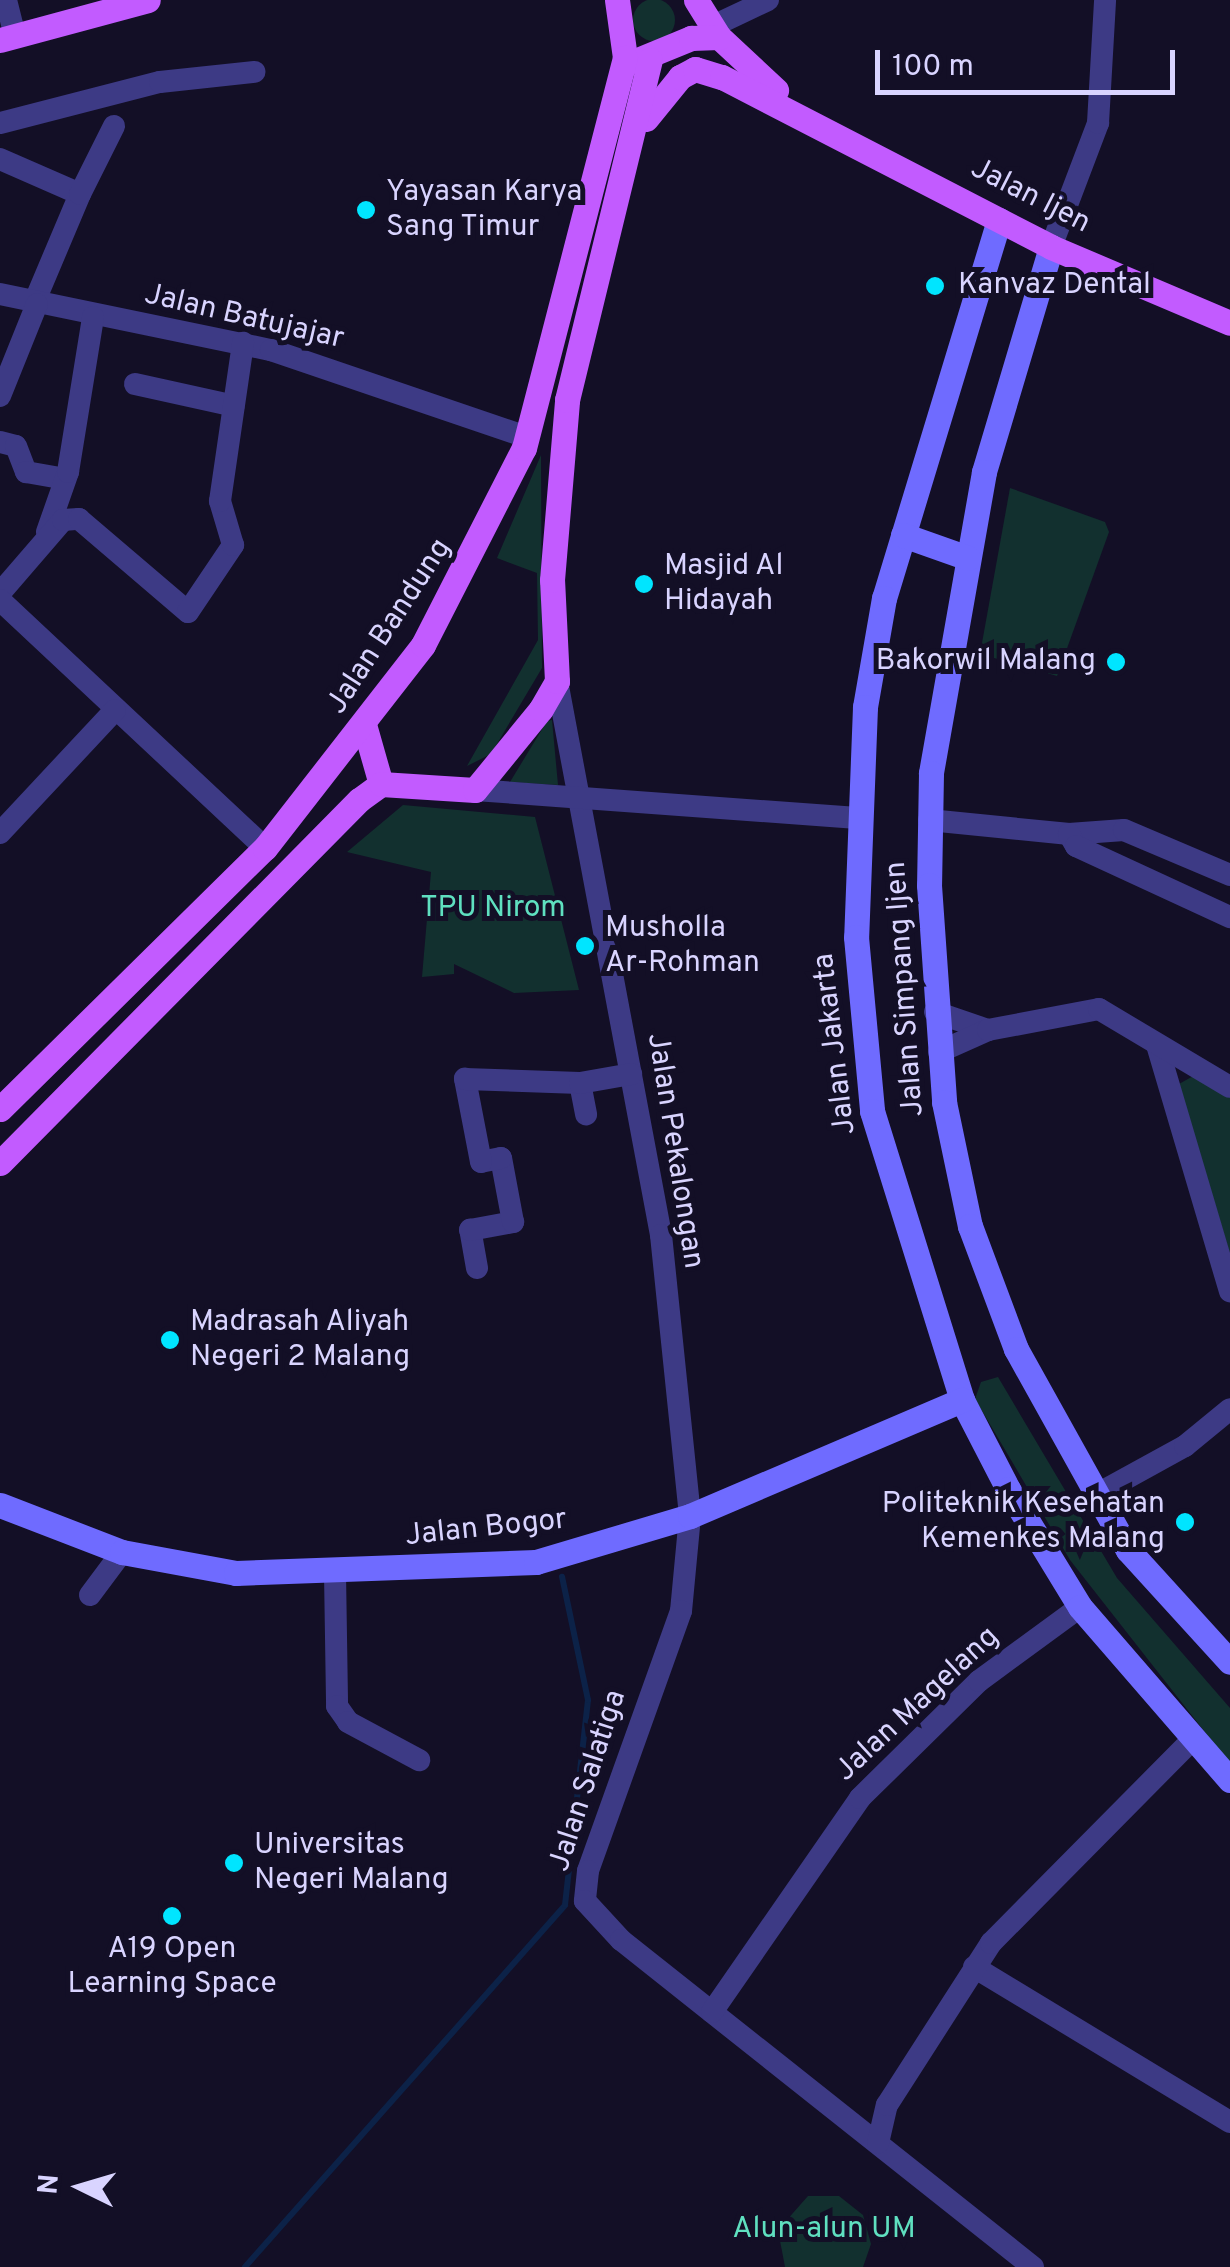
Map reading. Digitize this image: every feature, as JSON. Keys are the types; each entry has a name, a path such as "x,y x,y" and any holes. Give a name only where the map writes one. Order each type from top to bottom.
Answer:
{"main road":[{"path":"7,36 88,5 148,0"},
{"path":"0,1163 381,784 475,790 506,762 557,680 552,572 567,400 640,126 638,59 616,0"},
{"name":"Jalan Ijen","path":"696,0 715,32 807,114"},
{"path":"638,59 715,32"},
{"name":"Jalan Bandung","path":"0,1110 266,848 365,728 479,550 527,437 638,59"},
{"name":"Jalan Ijen","path":"640,126 695,69 807,114 1051,247 1230,323"},
{"name":"Jalan Jakarta","path":"999,220 903,536 872,671 854,818 872,1111 962,1400 1080,1607 1230,1780"},
{"name":"Jalan Simpang Ijen","path":"1051,247 1000,404 968,558 929,820 938,1052 957,1176 984,1273 1094,1496 1128,1550 1230,1662"},
{"path":"903,536 968,558"},
{"path":"365,728 381,784"},
{"name":"Jalan Bogor","path":"0,1505 122,1552 236,1572 336,1573 536,1562 690,1516 962,1400"}],"street":[{"path":"6,0 7,36"},
{"path":"715,32 768,0"},
{"path":"1051,247 1098,123 1105,0"},
{"path":"0,123 160,82 254,72"},
{"path":"0,396 80,194 114,126"},
{"path":"0,159 80,194"},
{"name":"Jalan Batujajar","path":"0,294 93,317 244,343 527,437"},
{"path":"43,542 64,479 93,317"},
{"path":"244,343 220,506 233,545 188,612 94,524 65,519 0,596 114,710 266,848"},
{"path":"134,384 234,406"},
{"path":"0,442 16,446 26,472 64,479"},
{"path":"557,680 582,798"},
{"path":"0,833 114,710"},
{"path":"475,790 854,818"},
{"name":"Jalan Pekalongan","path":"582,798 660,1236 690,1516"},
{"path":"929,820 1069,834 1097,827 1146,838 1230,875"},
{"path":"1069,834 1230,918"},
{"path":"1135,870 1146,838"},
{"path":"938,1052 988,1030 1100,1009 1230,1087"},
{"path":"936,1012 988,1030"},
{"path":"1157,1045 1230,1291"},
{"path":"477,1268 470,1230 512,1222 501,1158 481,1162 465,1078 580,1083 632,1074"},
{"path":"580,1083 586,1114"},
{"path":"1094,1496 1185,1446 1230,1409"},
{"name":"Jalan Salatiga","path":"690,1516 681,1611 584,1894 590,1915 1033,2267"},
{"path":"90,1595 122,1552"},
{"path":"336,1573 336,1706 419,1760"},
{"name":"Jalan Magelang","path":"712,2012 867,1790 979,1682 1080,1607"},
{"path":"878,2143 887,2105 974,1967 1192,1740"},
{"path":"974,1967 1230,2122"},
{"path":"856,2126 887,2105"}],"green space":[{"path":"654,-1 669,5 675,20 669,35 654,41 639,35 633,20 639,5"},
{"path":"541,455 542,668 491,754 467,766 538,640 537,573 497,558"},
{"path":"1010,488 1105,522 1109,532 1057,676 980,654"},
{"path":"552,720 558,785 510,782 547,721"},
{"name":"TPU Nirom","path":"403,805 535,817 579,990 514,993 454,964 454,974 422,977 431,872 347,852"},
{"path":"1195,1075 1230,1096 1230,1254 1179,1084"},
{"path":"998,1377 1117,1578 1230,1708 1230,1764 1070,1560 975,1399 981,1382"},
{"name":"Alun-alun UM","path":"808,2196 839,2196 863,2215 871,2244 863,2267 785,2267 778,2230"}],"waterway":[{"path":"245,2267 565,1905 588,1700 562,1577"}],"place":[{"name":"Yayasan Karya Sang Timur","path":"366,210"},
{"name":"Kanvaz Dental","path":"935,286"},
{"name":"Masjid Al Hidayah","path":"644,584"},
{"name":"Bakorwil Malang","path":"1116,662"},
{"name":"Musholla Ar-Rohman","path":"585,946"},
{"name":"Madrasah Aliyah Negeri 2 Malang","path":"170,1340"},
{"name":"Politeknik Kesehatan Kemenkes Malang","path":"1185,1522"},
{"name":"Universitas Negeri Malang","path":"234,1863"},
{"name":"A19 Open Learning Space","path":"172,1916"}]}
